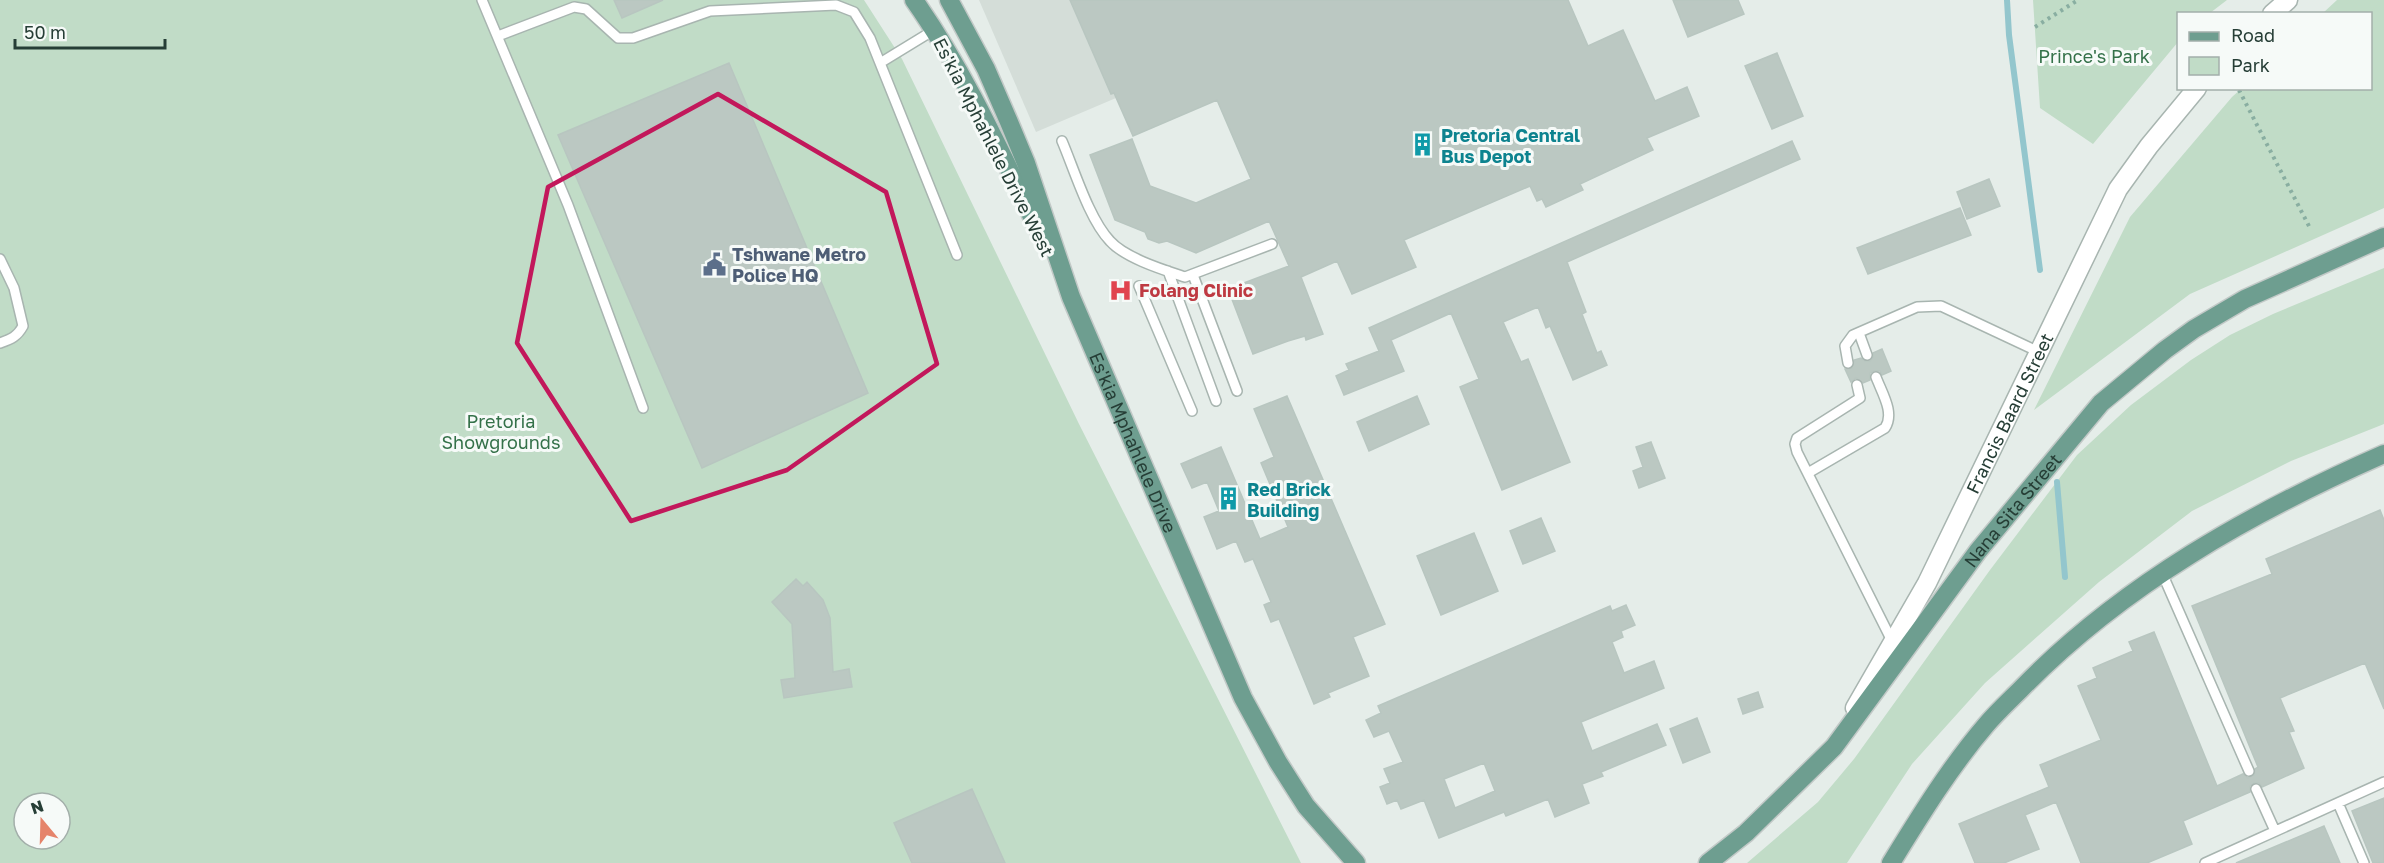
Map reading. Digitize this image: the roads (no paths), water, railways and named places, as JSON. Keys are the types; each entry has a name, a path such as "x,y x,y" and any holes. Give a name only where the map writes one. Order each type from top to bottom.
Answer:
{"main road":[{"name":"Es'kia Mphahlele Drive West","path":"914,0 934,30 992,134 1071,297"},
{"name":"Es'kia Mphahlele Drive","path":"949,0 986,69 1026,162 1071,297 1244,699 1278,762 1306,806 1356,863"},
{"name":"Nana Sita Street","path":"1708,863 1746,833 1834,747 1978,551 2101,404 2165,350 2194,329 2246,299 2384,237"},
{"path":"1891,863 1935,795 1986,724 2035,674 2097,618 2162,573 2260,514 2384,454"},
{"path":"1306,806 1343,863"}],"street":[{"path":"2274,12 2288,0"},
{"name":"Francis Baard Street","path":"1834,747 1892,641 1927,583 2118,189 2195,90"}],"lane":[{"path":"482,0 568,205 643,408"},
{"path":"498,36 574,8 586,9 618,38 633,38 710,11 836,5 854,12 870,38 957,255"},
{"path":"880,63 934,30"},
{"path":"1062,141 1096,222 1110,242 1122,250 1185,277 1272,244"},
{"path":"0,259 14,288 23,326 13,338 0,343"},
{"path":"1168,271 1215,401"},
{"path":"1193,275 1237,391"},
{"path":"1139,286 1192,411"},
{"path":"1848,363 1845,346 1853,335 1917,307 1941,306 2039,352"},
{"path":"1859,333 1867,355"},
{"path":"1808,473 1885,428 1890,421 1890,413 1876,377"},
{"path":"1857,386 1860,398 1856,402 1797,438 1795,444 1892,641"},
{"path":"2162,573 2249,771"},
{"path":"2205,863 2384,782"},
{"path":"2256,789 2275,831"},
{"path":"2338,803 2364,863"}],"waterway":[{"path":"2007,0 2009,35 2040,270"},
{"path":"2057,482 2065,577"}],"place":[{"name":"Pretoria Central Bus Depot","path":"1423,145"},
{"name":"Tshwane Metro Police HQ","path":"714,264"},
{"name":"Folang Clinic","path":"1121,290"},
{"name":"Red Brick Building","path":"1229,499"}],"park label":[{"name":"Prince's Park","path":"2094,56"},
{"name":"Pretoria Showgrounds","path":"501,431"}]}
